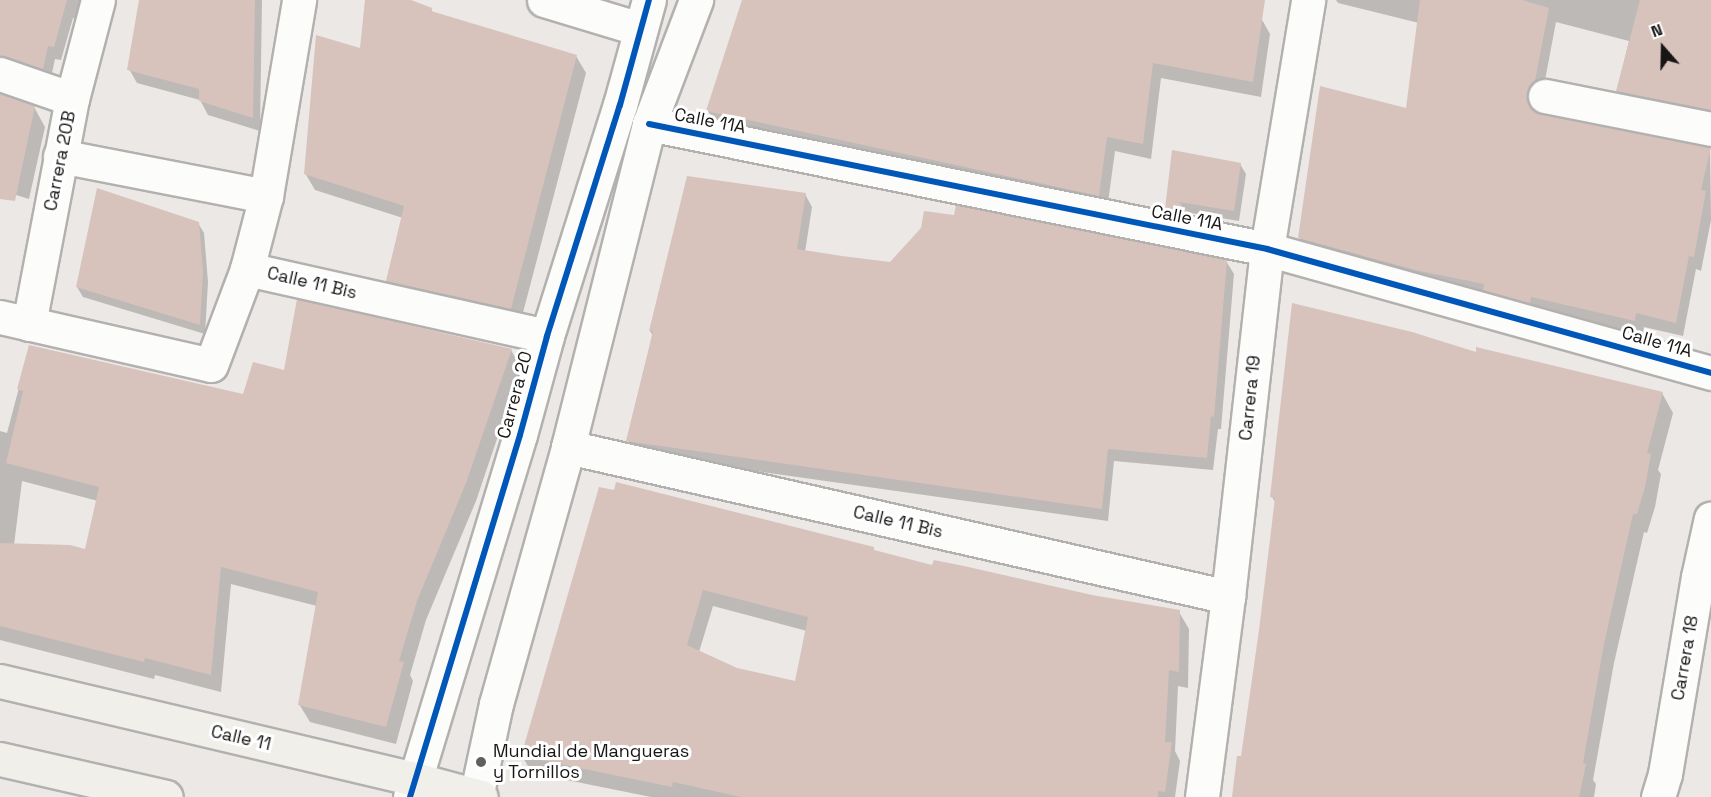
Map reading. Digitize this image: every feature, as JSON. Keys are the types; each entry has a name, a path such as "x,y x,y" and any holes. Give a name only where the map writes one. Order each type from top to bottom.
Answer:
{"main road":[{"name":"Calle 11","path":"0,681 412,788 478,797"},
{"path":"0,759 166,797"}],"street":[{"name":"Carrera 20B","path":"14,321 60,156 72,99 98,0"},
{"path":"248,269 266,196 299,0"},
{"path":"544,0 645,14"},
{"path":"478,797 496,704 568,447 649,124 696,0"},
{"name":"Carrera 19","path":"1202,797 1228,597 1267,249 1308,0"},
{"name":"Carrera 20","path":"412,788 520,435 547,336 620,105 645,14"},
{"path":"0,74 72,99"},
{"path":"1545,96 1711,129"},
{"name":"Calle 11A","path":"649,124 1267,249 1711,373"},
{"path":"60,156 266,196"},
{"name":"Calle 11 Bis","path":"14,321 211,365 248,269 547,336"},
{"name":"Calle 11 Bis","path":"568,447 1228,597"},
{"name":"Carrera 18","path":"1658,797 1665,774 1698,577 1711,518"}],"building":[{"path":"0,0 67,0 54,47 48,46 43,69 0,56"},
{"path":"139,0 255,0 253,118 199,101 199,89 127,70"},
{"path":"365,0 411,0 432,8 431,11 577,55 511,309 386,281 404,206 304,174 316,35 360,48"},
{"path":"742,0 1265,0 1253,82 1153,63 1143,144 1107,137 1099,196 706,111"},
{"path":"1420,0 1522,0 1549,8 1535,81 1527,93 1528,103 1533,110 1541,114 1711,147 1701,190 1706,191 1694,257 1689,256 1676,323 1636,313 1635,321 1531,297 1530,303 1483,290 1484,284 1415,270 1298,238 1320,86 1406,108"},
{"path":"1640,0 1711,0 1711,110 1616,91"},
{"path":"0,94 35,106 15,201 0,199"},
{"path":"1172,150 1241,163 1234,211 1179,202 1189,214 1165,209"},
{"path":"687,176 806,193 797,249 842,256 890,262 921,228 924,211 954,215 956,205 1227,260 1214,417 1211,416 1207,458 1108,449 1102,509 626,441 653,331 649,331"},
{"path":"97,188 199,222 203,271 200,325 76,287"},
{"path":"297,299 512,349 466,483 417,601 399,661 404,662 386,727 298,705 318,592 221,567 211,675 145,658 144,662 0,626 0,543 70,545 85,549 99,487 6,463 23,391 17,389 29,345 243,394 253,362 284,370"},
{"path":"1292,303 1412,332 1476,352 1476,347 1663,392 1647,453 1651,454 1645,487 1637,514 1633,514 1604,644 1579,797 1232,797 1237,756 1241,756 1259,630 1275,498 1270,497"},
{"path":"616,482 874,547 874,550 932,565 934,560 1092,595 1180,610 1179,672 1169,670 1165,742 1172,742 1165,792 1158,791 1158,797 741,797 673,782 672,787 521,756 599,487 614,490","holes":["703,590 808,617 795,681 737,668 687,645"]}],"cycle path":[{"path":"410,797 520,435 547,336 620,105 649,0"},
{"path":"649,124 1267,249 1711,373"}],"place":[{"name":"Mundial de Mangueras y Tornillos","path":"481,762"}]}
